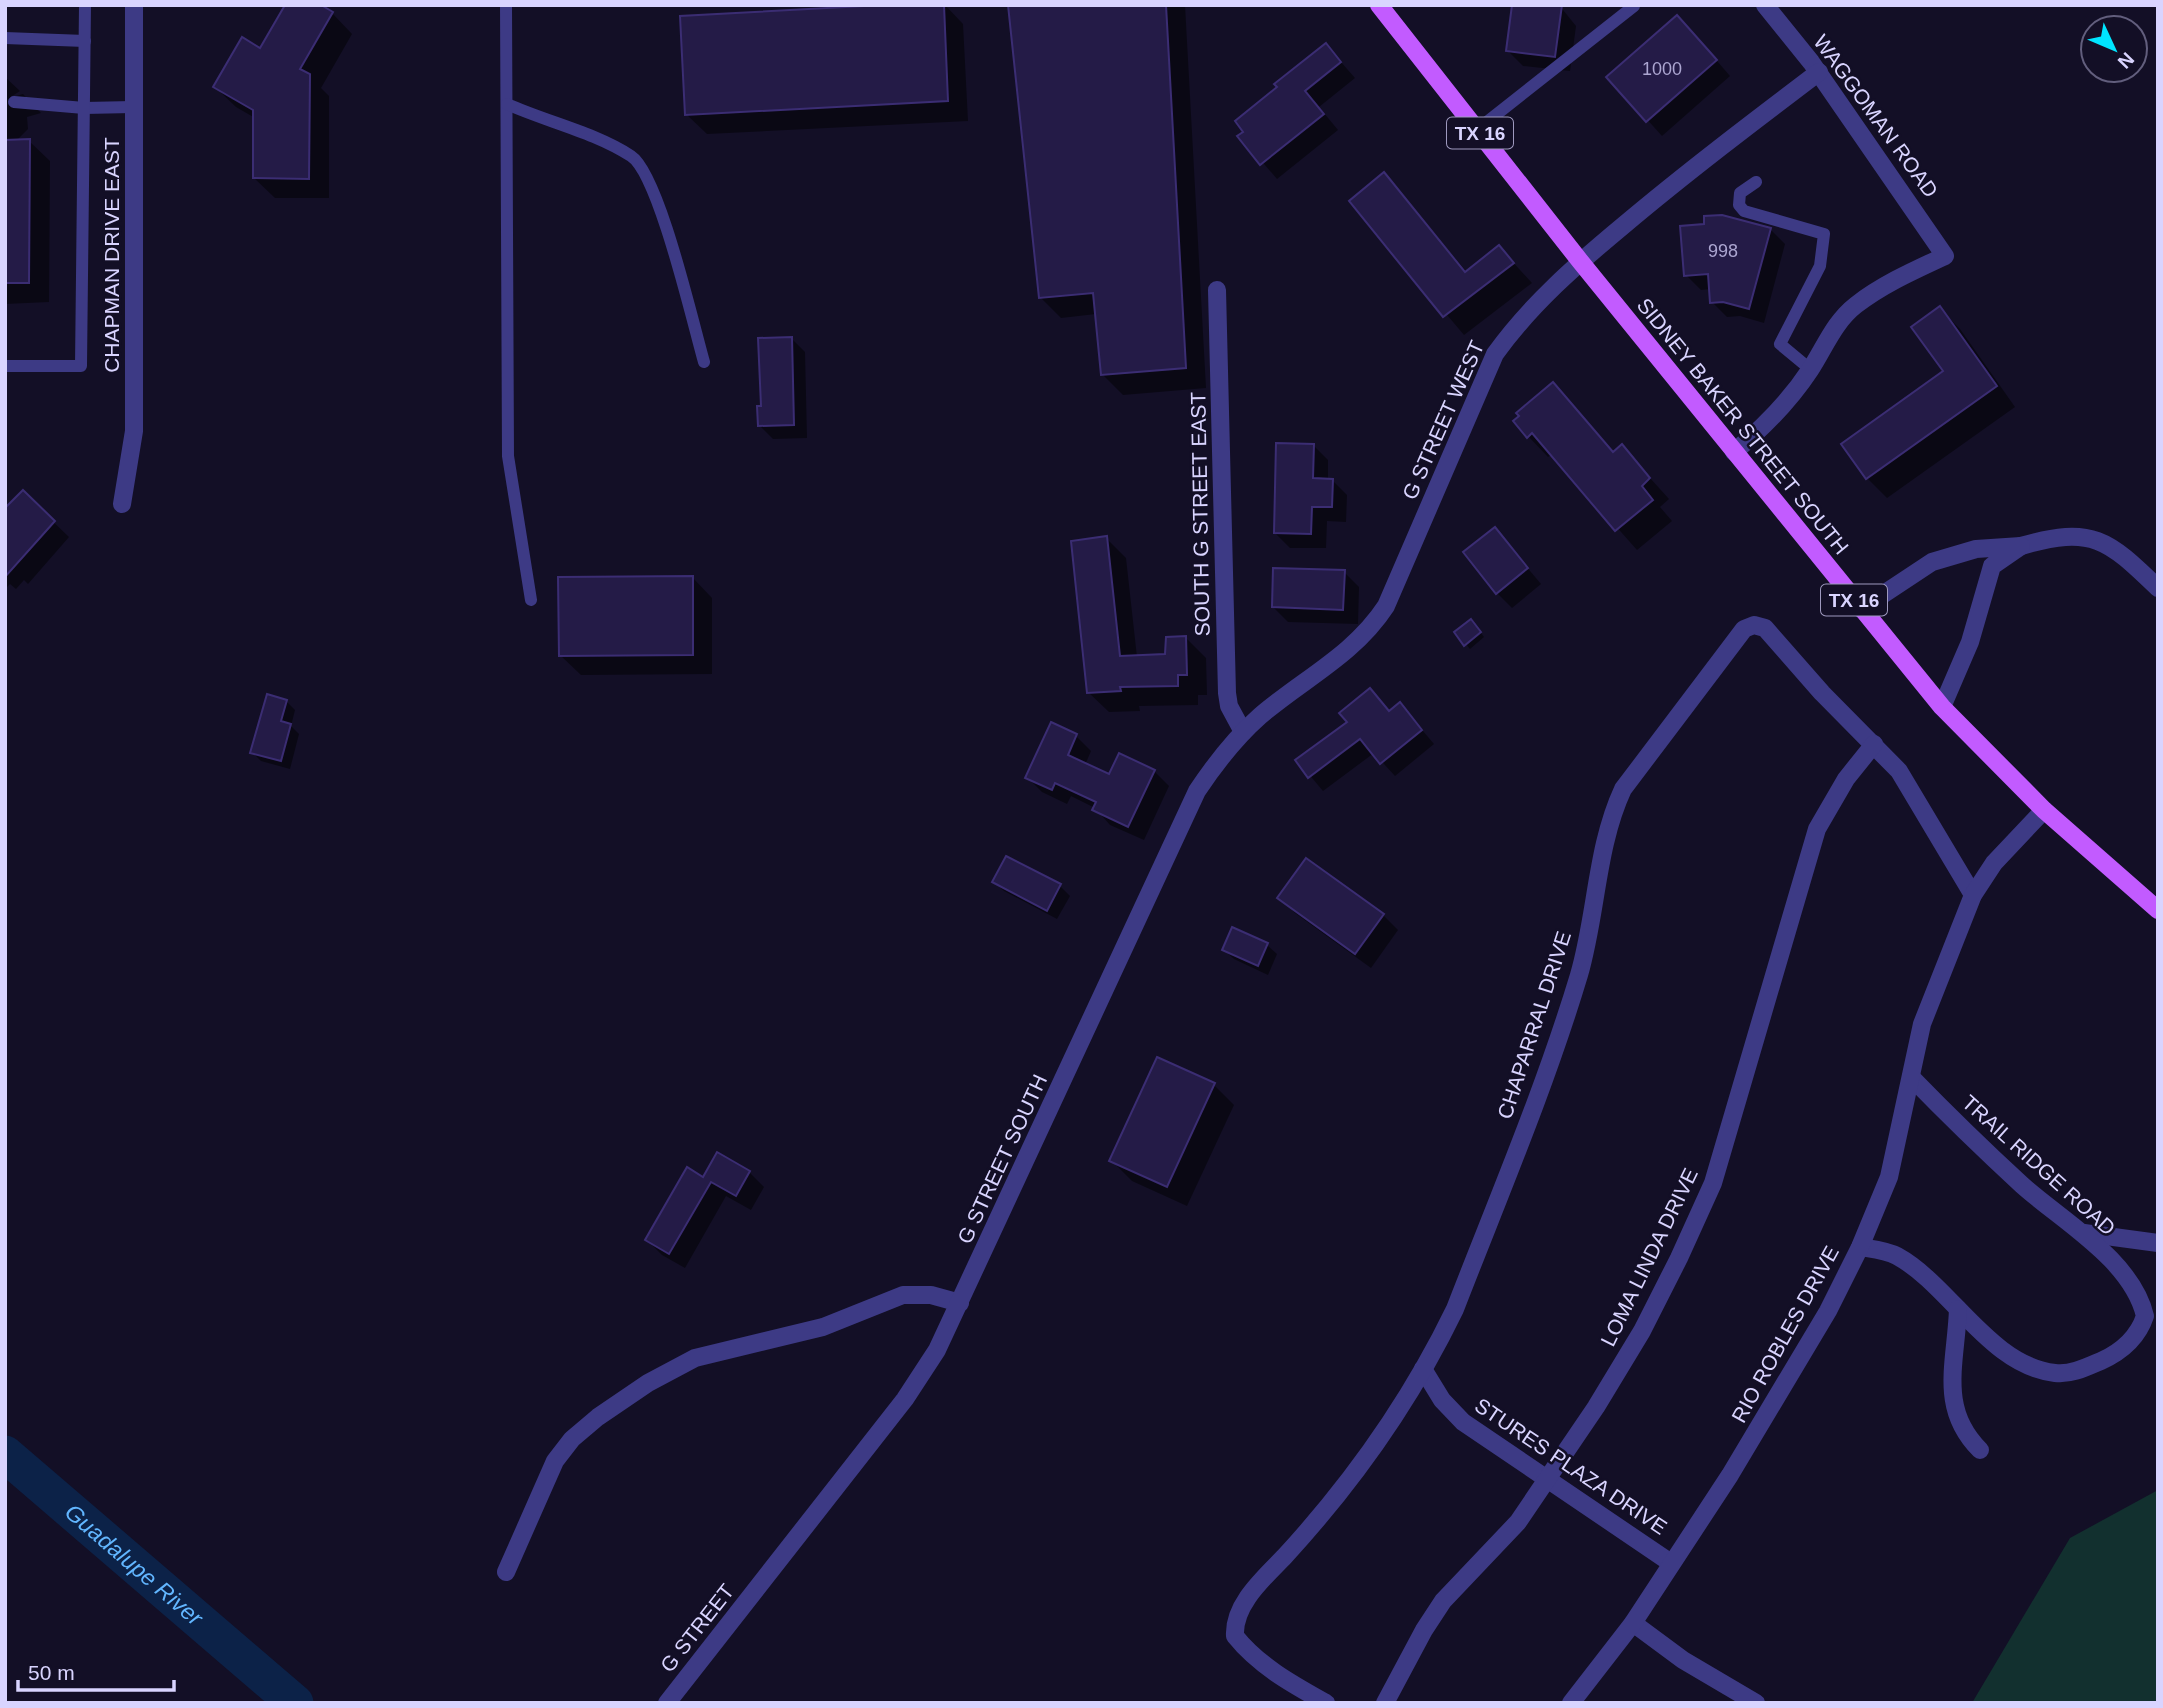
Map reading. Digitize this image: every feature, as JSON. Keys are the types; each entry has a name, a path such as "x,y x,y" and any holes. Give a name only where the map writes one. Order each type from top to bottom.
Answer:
{"main road":[{"name":"SIDNEY BAKER STREET SOUTH","path":"1378,5 1580,261 1942,707 2044,810 2158,910"}],"street":[{"name":"CHAPMAN DRIVE EAST","path":"122,504 134,430 134,5"},
{"name":"WAGGOMAN ROAD","path":"1765,5 1819,72 1945,256 1899,277 1855,305 1830,333 1810,369"},
{"name":"G STREET WEST","path":"1243,732 1280,701 1348,652 1387,606 1495,354 1520,321 1580,261 1819,72"},
{"name":"SOUTH G STREET EAST","path":"1217,290 1227,693 1229,706 1243,732"},
{"path":"1734,452 1772,420 1810,369"},
{"path":"1861,609 1932,562 1976,549 2021,546 2053,536 2095,540 2117,549 2158,588"},
{"path":"1942,707 1970,642 1992,566 2021,546"},
{"name":"CHAPARRAL DRIVE","path":"1326,1703 1263,1664 1235,1636 1242,1605 1303,1536 1354,1470 1423,1369 1455,1309 1563,1024 1594,910 1611,815 1623,789 1736,637 1754,625 1765,628 1822,693 1899,771 1920,802 1973,895"},
{"name":"G STREET SOUTH","path":"763,1582 905,1399 937,1350 1197,792 1213,766 1243,732"},
{"name":"LOMA LINDA DRIVE","path":"1385,1703 1423,1630 1443,1601 1518,1522 1637,1341 1713,1183 1817,829 1831,802 1874,744"},
{"name":"RIO ROBLES DRIVE","path":"1571,1703 1633,1622 1756,1431 1828,1311 1860,1247 1897,1152 1910,1077 1932,994 1973,895 1994,863 2044,810"},
{"name":"TRAIL RIDGE ROAD","path":"1860,1247 1896,1255 1916,1269 2011,1354 2035,1368 2057,1373 2081,1370 2109,1357 2130,1342 2144,1316 2133,1288 2084,1233 2024,1187 1910,1077"},
{"path":"2084,1233 2158,1243"},
{"path":"506,1572 555,1461 572,1439 598,1417 648,1383 695,1358 823,1327 902,1296 931,1295 960,1303"},
{"path":"1958,1309 1952,1383 1954,1411 1964,1434 1980,1450"},
{"name":"STURES PLAZA DRIVE","path":"1423,1369 1442,1400 1463,1422 1671,1563"},
{"name":"G STREET","path":"667,1703 763,1582"},
{"path":"1633,1622 1684,1660 1756,1703"}],"lane":[{"path":"5,366 80,366 85,5"},
{"path":"506,5 508,456 531,600"},
{"path":"1478,129 1634,6"},
{"path":"5,38 85,41"},
{"path":"14,102 84,108 133,107"},
{"path":"507,104 606,143 634,158 653,186 704,362"},
{"path":"1756,182 1740,193 1739,205 1744,211 1824,234 1820,267 1780,344 1810,369"}],"green space":[{"path":"2158,1490 2158,1703 1972,1703 2070,1538"}],"building":[{"path":"285,5 321,5 333,12 300,69 310,74 309,179 253,178 253,110 213,87 242,37 260,48"},
{"path":"883,5 944,5 948,101 685,115 680,16"},
{"path":"1008,5 1166,5 1186,368 1101,375 1093,293 1039,298"},
{"path":"1512,5 1562,5 1555,57 1506,51"},
{"path":"1677,15 1717,60 1646,122 1606,77"},
{"path":"1326,43 1341,62 1305,91 1324,114 1260,165 1237,136 1243,132 1235,121 1277,87 1274,84"},
{"path":"30,139 29,283 5,283 5,140"},
{"path":"1384,172 1465,272 1499,245 1514,263 1443,317 1349,201"},
{"path":"1722,215 1771,228 1749,309 1723,302 1710,303 1708,274 1684,276 1680,226 1704,224 1704,216"},
{"path":"1940,306 1997,386 1866,479 1841,444 1943,371 1911,327"},
{"path":"792,337 794,425 758,426 757,406 761,406 758,338"},
{"path":"1553,382 1613,452 1622,444 1650,478 1642,486 1653,500 1615,531 1532,433 1527,438 1513,421 1519,416 1516,413"},
{"path":"1276,443 1314,444 1313,478 1333,479 1332,507 1312,507 1311,534 1274,533"},
{"path":"23,490 55,521 5,577 5,508"},
{"path":"1495,527 1528,568 1496,594 1463,552"},
{"path":"1107,536 1120,656 1165,654 1166,637 1186,636 1187,675 1178,675 1178,686 1120,687 1121,691 1087,693 1071,541"},
{"path":"1273,568 1345,570 1343,610 1272,607"},
{"path":"693,576 693,655 559,656 558,577"},
{"path":"1471,619 1481,632 1464,646 1454,632"},
{"path":"1370,688 1389,711 1400,702 1422,730 1380,764 1360,739 1308,778 1295,760 1347,722 1339,713"},
{"path":"267,694 287,700 281,721 291,724 281,761 250,753"},
{"path":"1051,722 1077,734 1068,755 1109,774 1119,753 1155,770 1128,827 1092,810 1096,802 1055,783 1052,790 1025,778"},
{"path":"1006,856 1061,884 1047,911 992,882"},
{"path":"1306,858 1384,914 1355,954 1277,898"},
{"path":"1232,927 1268,943 1258,966 1222,950"},
{"path":"1157,1057 1215,1083 1167,1187 1109,1161"},
{"path":"717,1152 750,1171 736,1196 711,1182 669,1254 645,1240 687,1167 703,1177"}],"waterway":[{"name":"Guadalupe River","path":"5,1454 295,1703"}]}
